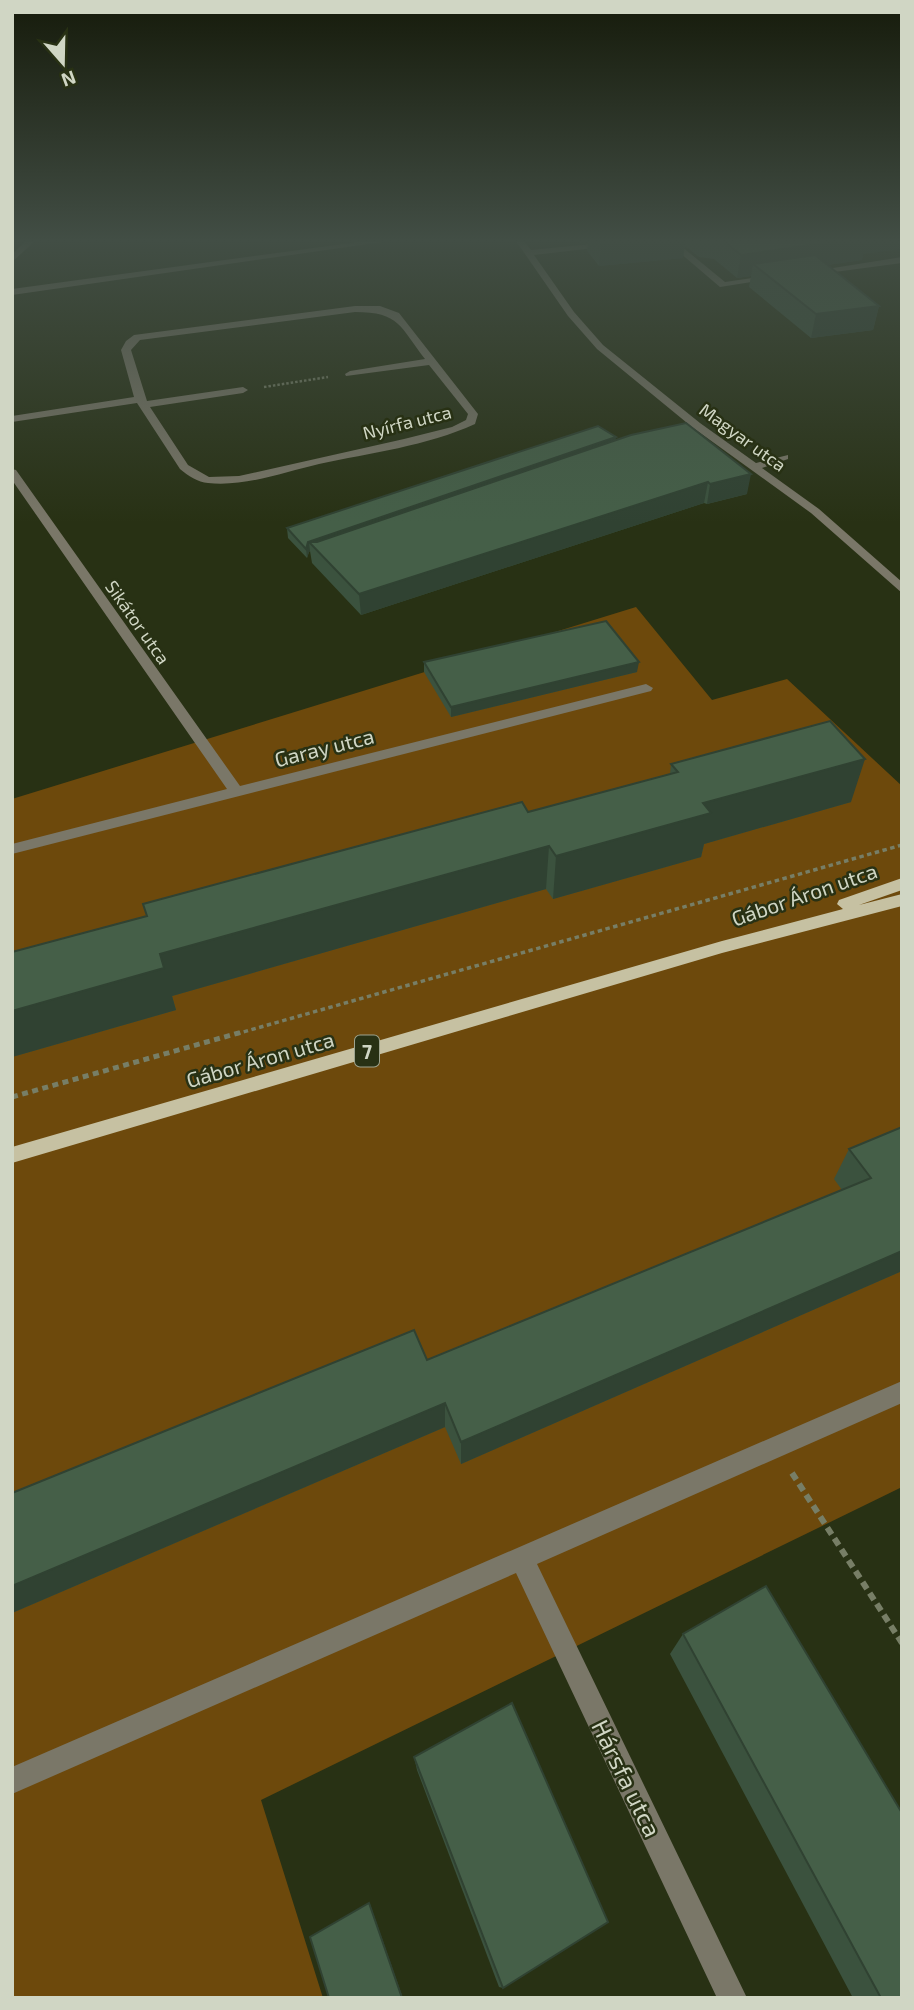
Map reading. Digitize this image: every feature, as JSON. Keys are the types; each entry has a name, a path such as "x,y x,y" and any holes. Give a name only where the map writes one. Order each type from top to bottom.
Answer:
{"main road":[{"name":"Gábor Áron utca","path":"722,947 902,884"},
{"name":"Gábor Áron utca","path":"12,1156 722,947 902,900"}],"street":[{"name":"Nyírfa utca","path":"148,335 132,340 126,350 141,402 189,471 208,480 240,479 405,442 456,429 471,422 473,414 412,335"},
{"name":"Magyar utca","path":"590,335 600,347 696,425 815,511 902,589"},
{"path":"350,374 433,361"},
{"path":"12,419 243,390"},
{"path":"682,430 696,425"},
{"path":"754,467 785,457"},
{"name":"Sikátor utca","path":"12,472 236,791"},
{"name":"Garay utca","path":"12,849 646,688"},
{"path":"12,1782 902,1392"},
{"name":"Hársfa utca","path":"522,1558 732,1998"}],"path":[{"path":"243,390 350,374"},
{"path":"12,1097 902,845"},
{"path":"775,1447 902,1643"}],"shaded area":[{"path":"636,607 712,700 787,679 902,786 902,1487 261,1800 323,1998 12,1998 12,799"}],"building":[{"path":"686,423 751,474 710,484 708,482 359,594 309,542 317,542 631,435"},
{"path":"598,426 616,437 308,542 306,549 287,528"},
{"path":"606,621 639,662 451,707 424,662"},
{"path":"830,721 865,759 703,803 711,813 556,856 549,846 160,954 164,968 12,1011 12,952 147,916 143,904 522,802 528,812 678,772 671,764"},
{"path":"902,1127 902,1251 461,1442 445,1403 12,1586 12,1493 414,1330 427,1360 871,1178 849,1149"},
{"path":"766,1586 902,1813 902,1998 881,1998 683,1634"},
{"path":"512,1703 608,1922 503,1988 414,1757"},
{"path":"369,1903 402,1998 329,1998 310,1937"}]}
